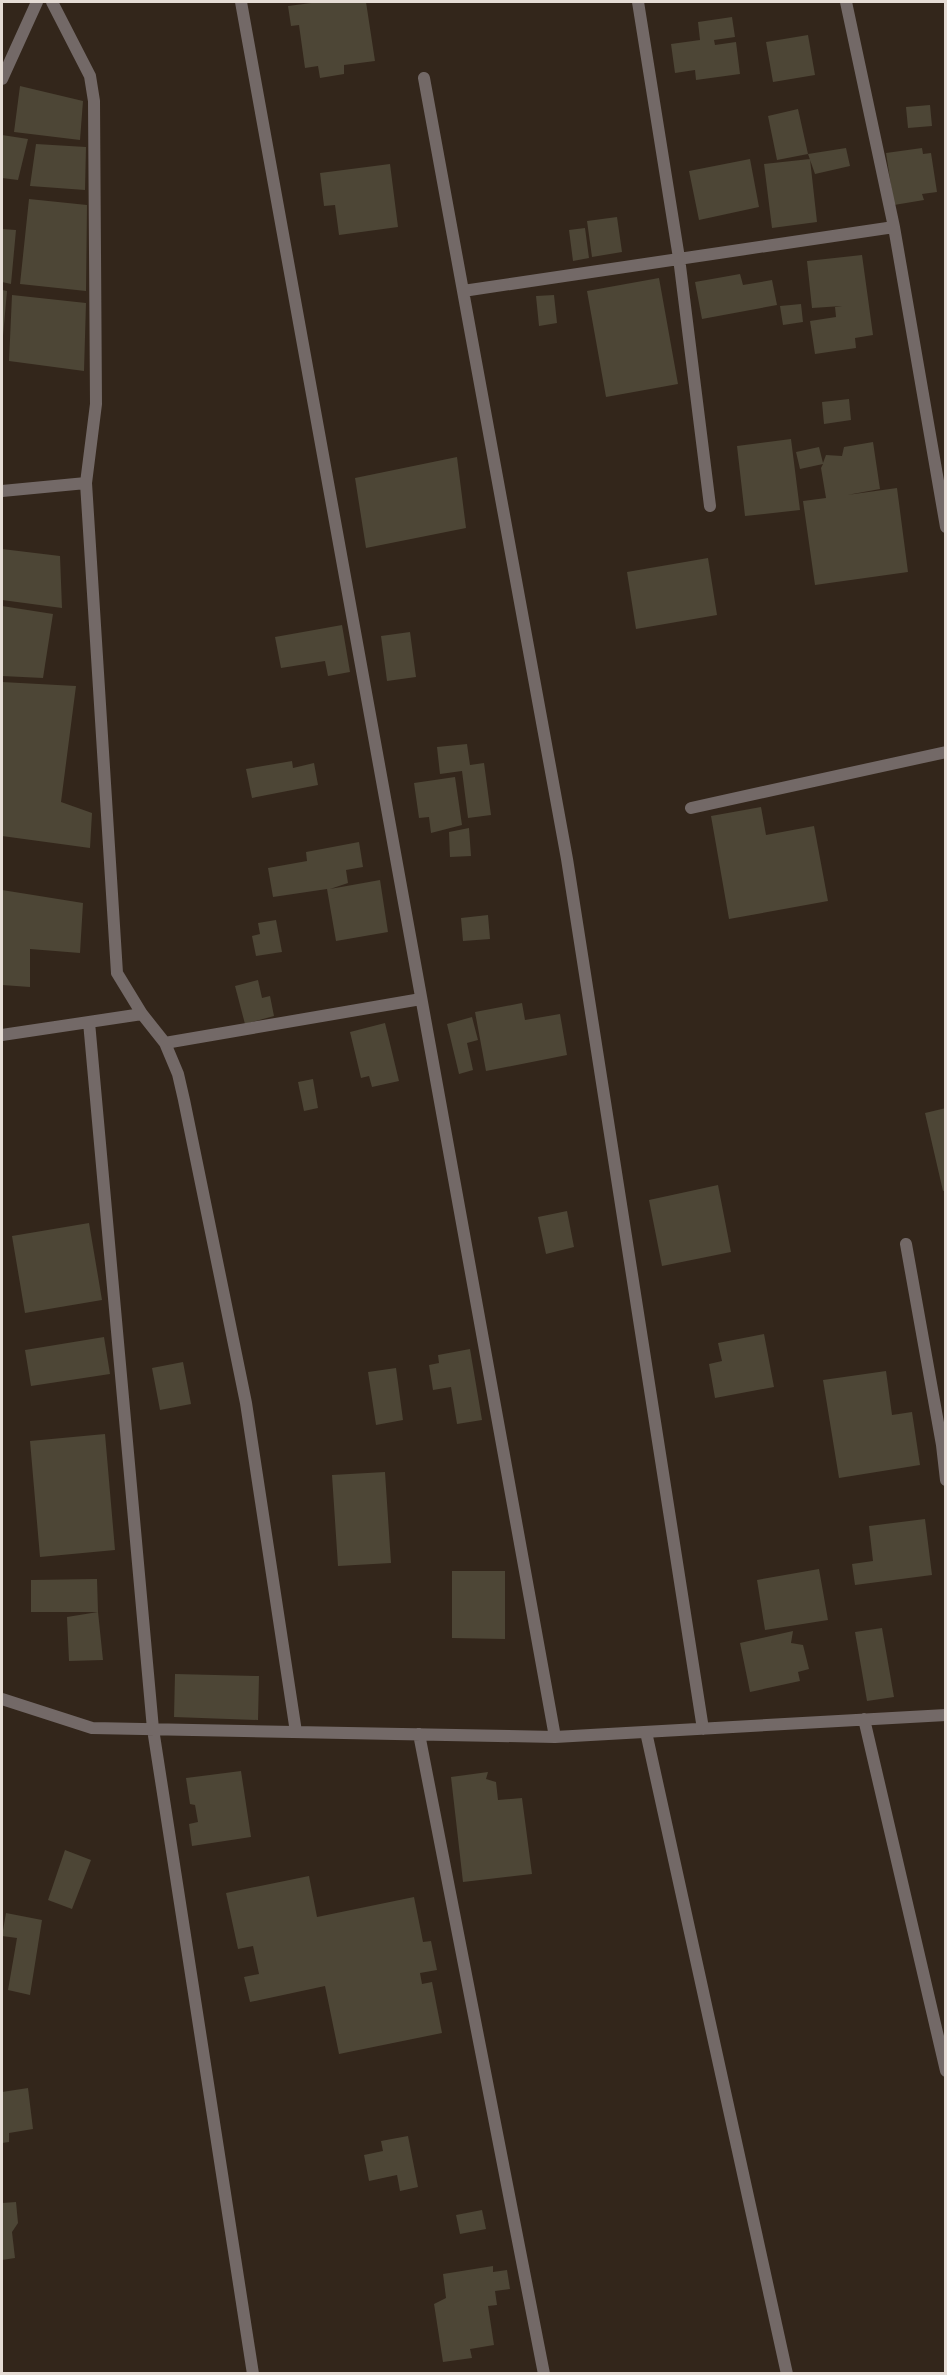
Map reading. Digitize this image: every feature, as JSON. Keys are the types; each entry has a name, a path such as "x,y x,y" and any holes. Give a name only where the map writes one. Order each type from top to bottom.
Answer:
{"street":[{"path":"2,79 37,2"},
{"path":"52,2 90,76 94,101 96,404 86,483 117,973 142,1014 165,1043 178,1074 246,1403 296,1732"},
{"path":"241,2 555,1737"},
{"path":"638,2 679,258 710,506"},
{"path":"846,2 894,227 945,527"},
{"path":"424,78 567,859 703,1729"},
{"path":"463,291 894,227"},
{"path":"2,491 86,483"},
{"path":"691,808 945,752"},
{"path":"165,1043 421,999"},
{"path":"2,1035 142,1014"},
{"path":"89,1022 153,1730 253,2373"},
{"path":"906,1244 942,1445 945,1480"},
{"path":"2,1699 92,1728 555,1737 945,1715"},
{"path":"864,1719 945,2071"},
{"path":"646,1732 787,2373"},
{"path":"419,1734 544,2373"}],"building":[{"path":"319,2 366,2 375,61 344,65 344,74 320,78 318,66 305,68 299,25 291,26 288,6"},
{"path":"732,17 735,37 714,40 715,45 736,42 740,74 696,80 695,70 675,73 671,44 700,40 698,22"},
{"path":"808,35 815,75 773,82 766,42"},
{"path":"20,86 83,101 80,140 14,132"},
{"path":"930,105 932,126 908,128 906,107"},
{"path":"798,109 808,154 777,160 768,116"},
{"path":"2,135 28,139 18,180 2,178"},
{"path":"36,144 86,147 85,190 30,186"},
{"path":"846,148 850,166 815,174 808,154"},
{"path":"922,148 923,154 931,153 937,192 922,194 924,200 894,205 886,153"},
{"path":"750,159 759,207 699,220 689,171"},
{"path":"810,159 817,222 772,228 764,164"},
{"path":"390,164 398,227 339,235 335,205 324,206 320,173"},
{"path":"29,199 87,205 86,291 20,284"},
{"path":"617,217 622,252 592,257 587,221"},
{"path":"585,228 589,258 573,261 569,230"},
{"path":"2,229 16,230 11,284 2,282"},
{"path":"862,255 873,335 855,338 856,348 815,354 810,321 836,317 835,307 842,306 812,308 807,261"},
{"path":"740,274 743,285 772,280 777,305 702,319 695,282"},
{"path":"659,278 678,384 606,397 587,291"},
{"path":"2,290 7,291 3,336 2,336"},
{"path":"12,295 86,303 84,371 9,361"},
{"path":"554,295 557,323 539,326 536,296"},
{"path":"801,304 803,322 783,325 780,306"},
{"path":"849,399 851,420 824,424 822,402"},
{"path":"791,439 800,510 745,516 737,446"},
{"path":"873,442 880,489 847,495 897,488 908,572 815,585 803,501 826,498 821,468 823,464 800,469 796,452 819,447 823,463 826,455 842,456 844,447"},
{"path":"457,457 466,528 366,548 355,478"},
{"path":"2,549 60,556 62,608 2,600"},
{"path":"708,558 717,615 636,629 627,572"},
{"path":"2,606 53,614 43,678 2,676"},
{"path":"342,625 350,672 328,676 325,661 281,668 275,637"},
{"path":"410,632 416,677 387,681 381,636"},
{"path":"2,682 76,686 61,802 92,813 90,848 2,836"},
{"path":"467,744 470,765 484,763 491,815 468,818 462,771 440,774 437,747"},
{"path":"292,761 293,768 314,763 318,785 252,798 246,769"},
{"path":"455,777 462,825 431,833 429,817 419,818 414,783"},
{"path":"761,807 766,835 814,826 828,901 729,919 711,816"},
{"path":"469,828 471,856 450,857 449,832"},
{"path":"359,842 363,867 346,870 348,883 330,889 380,880 388,932 336,941 327,889 273,897 268,868 307,861 306,852"},
{"path":"2,890 83,903 80,953 30,949 30,987 2,985"},
{"path":"488,915 490,939 463,941 461,918"},
{"path":"276,920 282,952 256,956 252,936 260,934 258,923"},
{"path":"258,980 262,998 270,996 274,1016 245,1024 235,986"},
{"path":"522,1003 525,1020 560,1014 567,1055 486,1071 475,1012"},
{"path":"472,1017 478,1040 467,1043 473,1070 459,1074 447,1024"},
{"path":"385,1023 399,1081 372,1087 369,1076 361,1078 350,1032"},
{"path":"313,1079 318,1108 304,1111 298,1082"},
{"path":"946,1108 946,1190 943,1191 925,1113"},
{"path":"718,1185 731,1252 662,1266 649,1200"},
{"path":"567,1211 574,1247 546,1254 538,1217"},
{"path":"89,1223 102,1300 25,1313 12,1236"},
{"path":"764,1334 774,1387 715,1398 709,1364 722,1361 718,1343"},
{"path":"104,1337 110,1374 31,1386 25,1350"},
{"path":"470,1349 482,1420 457,1424 451,1387 433,1390 429,1365 439,1363 438,1355"},
{"path":"183,1362 191,1404 160,1410 152,1368"},
{"path":"396,1368 403,1420 376,1425 368,1372"},
{"path":"886,1371 892,1415 912,1412 920,1465 839,1478 823,1380"},
{"path":"105,1434 115,1550 40,1557 30,1441"},
{"path":"385,1472 391,1563 338,1566 332,1475"},
{"path":"925,1519 932,1575 855,1585 852,1564 873,1561 869,1526"},
{"path":"819,1569 828,1620 765,1630 757,1580"},
{"path":"452,1571 505,1571 505,1639 452,1638"},
{"path":"97,1579 98,1612 31,1612 31,1580"},
{"path":"98,1612 103,1660 69,1661 67,1617"},
{"path":"882,1628 894,1697 867,1701 855,1632"},
{"path":"793,1631 791,1643 803,1645 809,1669 798,1672 800,1681 750,1692 740,1643"},
{"path":"175,1674 259,1676 258,1720 174,1717"},
{"path":"241,1771 251,1837 192,1846 189,1824 198,1822 195,1805 190,1804 186,1778"},
{"path":"488,1772 486,1779 496,1782 498,1800 522,1798 532,1874 463,1882 451,1777"},
{"path":"65,1850 91,1860 72,1909 48,1900"},
{"path":"309,1876 317,1917 414,1897 423,1942 431,1941 437,1970 420,1973 422,1984 432,1982 442,2033 339,2054 325,1986 250,2002 244,1977 259,1974 253,1946 238,1949 226,1893"},
{"path":"6,1913 42,1920 30,1995 8,1990 17,1938 2,1936"},
{"path":"28,2088 33,2129 9,2133 9,2142 2,2143 2,2092"},
{"path":"408,2136 418,2187 400,2191 397,2175 369,2181 364,2155 383,2151 381,2141"},
{"path":"16,2202 18,2223 12,2232 15,2258 2,2260 2,2203"},
{"path":"482,2210 486,2229 460,2234 456,2215"},
{"path":"493,2266 493,2272 507,2270 510,2289 495,2291 497,2305 488,2306 494,2345 470,2349 472,2358 443,2362 434,2304 446,2298 443,2274"}]}
